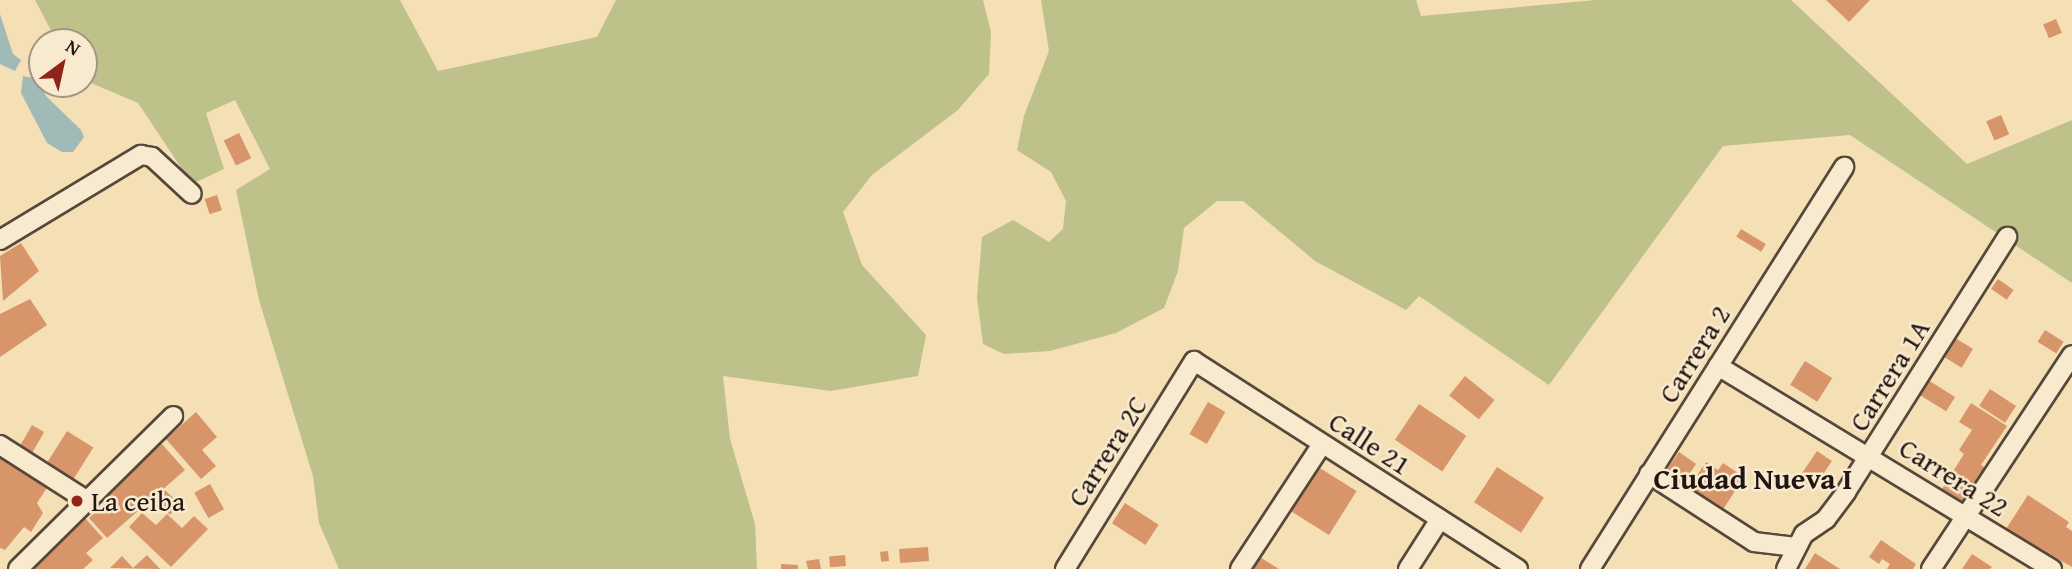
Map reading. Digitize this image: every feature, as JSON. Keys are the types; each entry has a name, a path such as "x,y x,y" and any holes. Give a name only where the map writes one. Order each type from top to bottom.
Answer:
{"street":[{"path":"0,240 141,155 152,157 192,194"},
{"name":"Carrera 2","path":"1590,569 1844,167"},
{"name":"Carrera 1A","path":"1786,569 1804,534 1826,519 1869,455 2007,237"},
{"path":"1931,569 2072,355"},
{"name":"Calle 21","path":"1194,361 1518,569"},
{"name":"Carrera 2C","path":"1065,569 1194,361"},
{"name":"Carrera 22","path":"1718,366 1869,455 2052,569"},
{"path":"18,569 173,416"},
{"path":"1240,569 1322,444"},
{"path":"0,445 86,500"},
{"path":"1649,474 1754,542 1796,547"},
{"path":"1408,569 1440,519"}],"green space":[{"path":"35,0 400,0 438,71 597,37 616,0 983,0 991,32 989,74 958,110 872,175 843,212 862,265 926,335 918,376 831,391 723,376 730,439 755,524 757,569 339,569 319,523 313,476 259,300 236,190 270,169 235,100 206,113 224,169 192,184 138,103 98,86 98,28 50,28"},
{"path":"1041,0 1416,0 1421,16 1596,0 1791,0 1967,164 2072,120 2072,283 1850,135 1723,146 1549,385 1419,296 1406,310 1315,261 1243,201 1217,201 1184,228 1178,271 1164,308 1116,333 1050,351 1004,354 983,344 977,298 982,237 1013,220 1049,242 1063,229 1066,201 1051,172 1017,150 1024,116 1049,51"}],"water":[{"path":"0,14 13,54 21,60 15,71 0,64"},
{"path":"23,76 28,77 28,98 48,98 81,130 84,137 73,152 62,152 47,143 21,93"}],"building":[{"path":"1826,0 1870,0 1849,22"},
{"path":"2056,19 2062,33 2049,38 2043,24"},
{"path":"2001,115 2009,134 1994,141 1986,121"},
{"path":"239,133 251,158 236,166 224,140"},
{"path":"217,195 222,210 210,214 205,199"},
{"path":"1741,229 1766,244 1761,252 1736,237"},
{"path":"21,243 39,271 3,301 0,256"},
{"path":"1998,279 2014,290 2007,300 1991,289"},
{"path":"30,299 47,325 0,357 0,314"},
{"path":"2045,330 2064,342 2056,354 2038,342"},
{"path":"1955,338 1973,349 1962,368 1944,357"},
{"path":"1805,361 1832,378 1817,402 1790,385"},
{"path":"1465,376 1495,400 1479,419 1449,395"},
{"path":"1928,380 1955,397 1946,411 1919,394"},
{"path":"1990,389 2016,406 2005,423 1979,406"},
{"path":"1208,402 1225,412 1207,444 1190,434"},
{"path":"1971,403 2007,426 1981,465 1989,470 1967,505 1942,489 1964,454 1959,450 1972,430 1959,422"},
{"path":"1419,404 1466,436 1442,472 1395,440"},
{"path":"196,412 217,437 202,450 216,466 201,479 166,439"},
{"path":"32,425 44,432 32,454 20,447"},
{"path":"67,431 93,447 72,482 45,466"},
{"path":"162,444 185,470 107,538 89,518 106,503 101,497"},
{"path":"1817,451 1832,461 1813,488 1799,478"},
{"path":"1679,452 1696,464 1682,485 1665,472"},
{"path":"0,458 48,486 37,503 43,513 31,532 24,527 5,550 0,548"},
{"path":"1706,462 1718,470 1723,463 1744,477 1722,511 1688,489"},
{"path":"1315,465 1357,491 1329,535 1287,509"},
{"path":"1497,467 1544,497 1521,533 1474,502"},
{"path":"210,484 224,509 208,518 194,493"},
{"path":"165,490 180,505 170,515 155,500"},
{"path":"2028,495 2069,522 2066,527 2072,531 2072,567 2006,529"},
{"path":"1125,503 1159,525 1145,545 1112,523"},
{"path":"142,513 156,525 167,514 182,528 194,516 208,529 171,567 129,527"},
{"path":"85,518 103,538 86,553 93,560 83,569 32,569"},
{"path":"1881,540 1916,564 1913,569 1887,569 1890,564 1882,559 1879,564 1869,557"},
{"path":"928,547 929,561 900,563 899,549"},
{"path":"888,551 889,561 881,562 880,552"},
{"path":"1815,553 1840,569 1805,569"},
{"path":"1255,554 1279,569 1246,569"},
{"path":"1972,554 1992,567 1962,569"},
{"path":"147,555 160,569 110,568 122,556 133,568"},
{"path":"845,555 846,566 830,567 829,556"},
{"path":"819,559 821,569 808,569 806,561"},
{"path":"781,564 798,565 798,569 781,569"}],"place":[{"name":"La ceiba","path":"77,501"}],"district":[{"name":"Ciudad Nueva I","path":"1753,478"}]}
